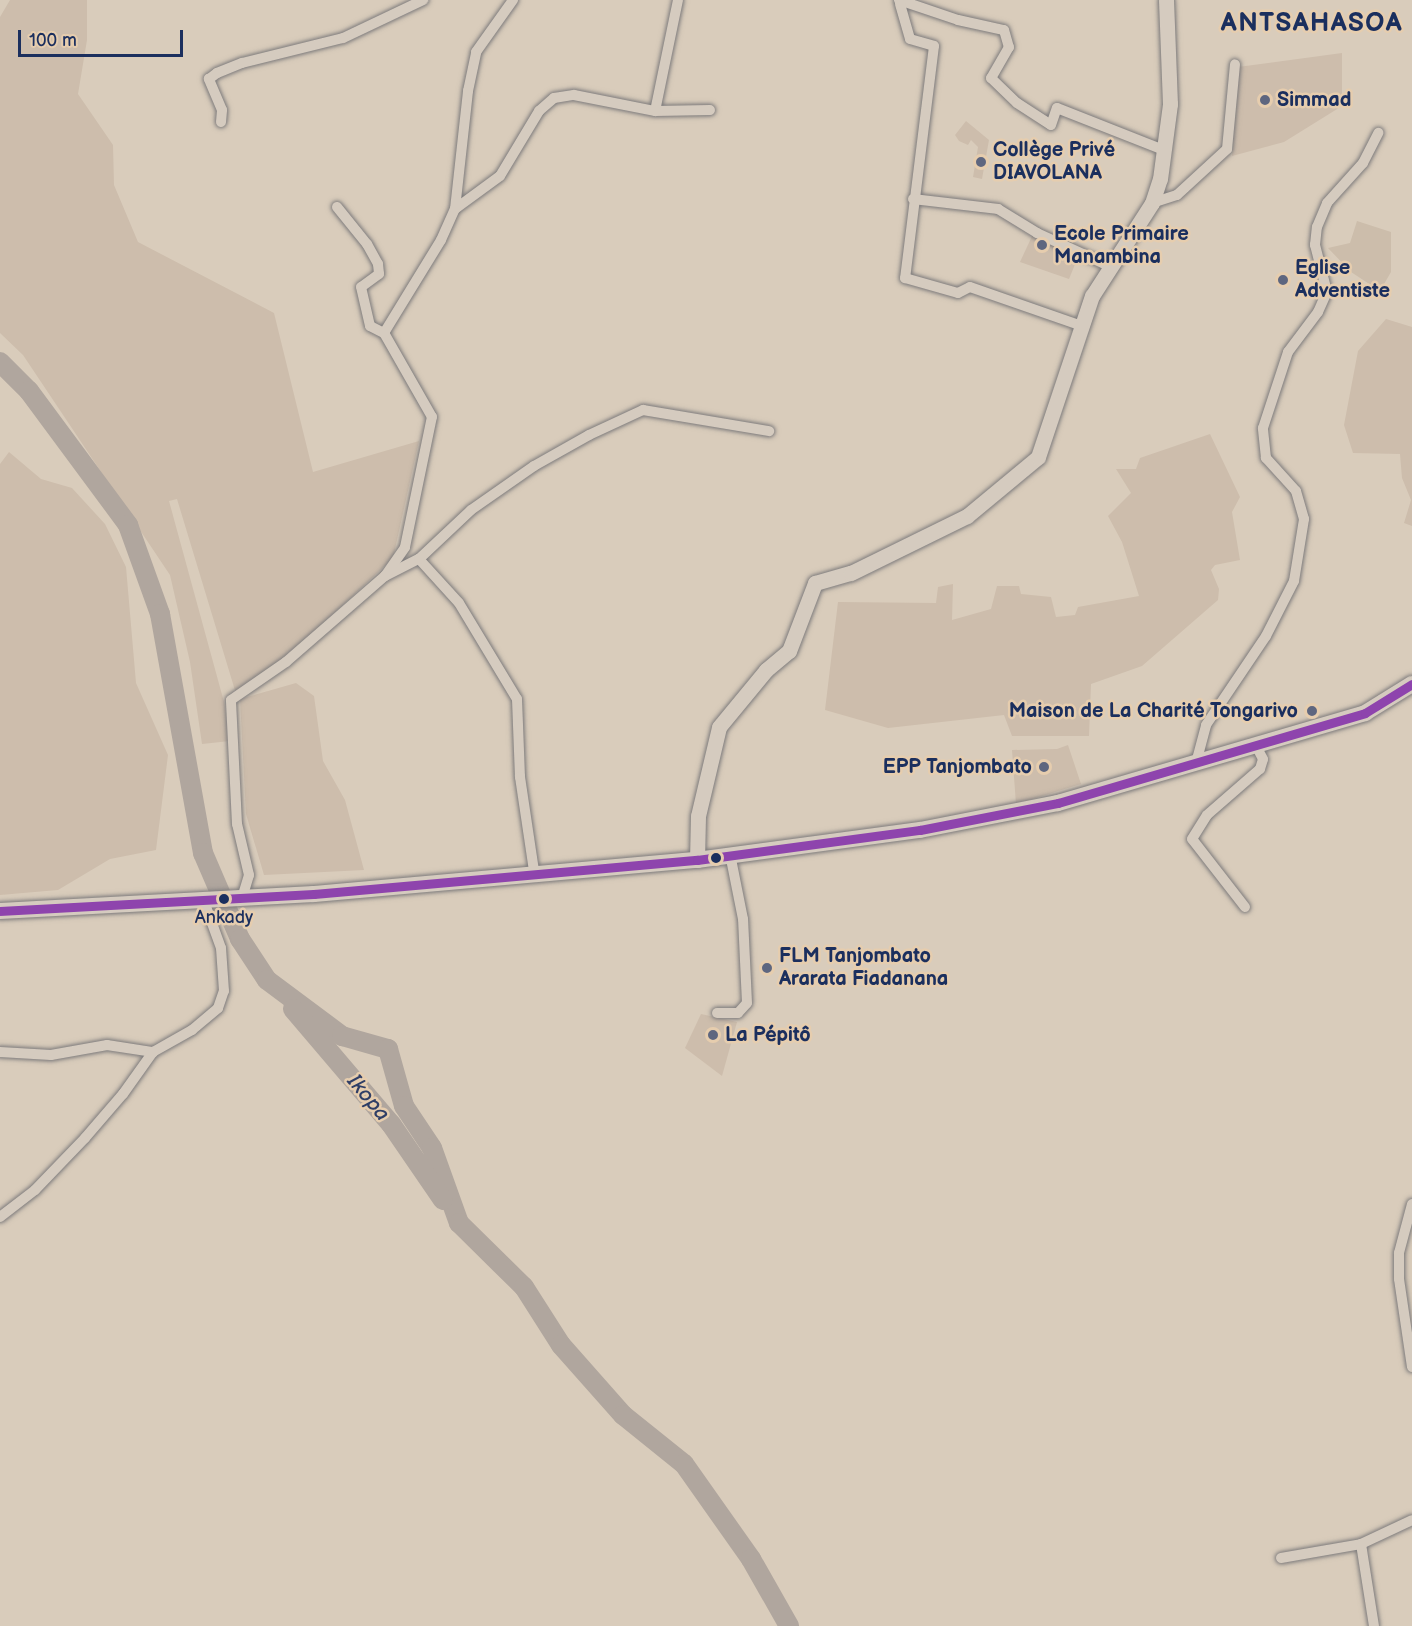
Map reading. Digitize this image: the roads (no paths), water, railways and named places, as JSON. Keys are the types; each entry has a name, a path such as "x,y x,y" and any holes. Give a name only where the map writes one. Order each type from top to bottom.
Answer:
{"main road":[{"path":"0,911 224,900 534,871 697,860 920,830 1058,803 1256,746 1365,713 1411,687"}],"street":[{"path":"221,122 222,110 209,79 217,73 242,63 343,38 423,0"},
{"path":"384,333 441,240 455,209 468,91 476,52 513,0"},
{"path":"655,111 678,0"},
{"path":"697,860 698,816 719,727 766,670 789,651 814,583 851,573 967,516 1012,482 1038,457 1092,296 1108,266 1152,203 1166,152 1170,104 1166,0"},
{"path":"899,2 1004,30 1009,46 991,78 1017,103 1051,125 1057,108 1166,152"},
{"path":"899,2 910,39 934,46 905,278 958,293 970,287 1082,326"},
{"path":"1152,203 1177,195 1227,148 1235,64"},
{"path":"455,209 500,176 539,111 554,98 574,95 655,111 710,110"},
{"path":"1196,763 1206,725 1266,636 1294,580 1304,519 1296,491 1266,458 1263,428 1288,352 1318,312 1327,292 1315,245 1317,227 1328,203 1363,163 1378,133"},
{"path":"914,198 998,209 1037,233 1108,266"},
{"path":"242,898 249,874 237,824 231,700 286,663 385,576 405,547 432,417 384,333 370,326 362,287 379,274 378,264 336,207"},
{"path":"385,576 419,559 471,510 534,466 643,410 769,431"},
{"path":"419,559 459,603 517,699 520,777 534,871"},
{"path":"1245,907 1192,839 1207,815 1260,769 1263,759 1256,746"},
{"path":"717,1013 738,1013 747,1003 742,919 730,854"},
{"path":"0,1217 35,1190 78,1145 123,1094 153,1052 192,1030 218,1008 224,991 221,948 204,901"},
{"path":"0,1052 51,1055 107,1045 153,1052"},
{"path":"1412,1204 1399,1253 1412,1367"},
{"path":"1281,1558 1361,1544 1412,1520"},
{"path":"1361,1544 1374,1626"}],"waterway":[{"path":"0,362 29,391 128,525 160,614 203,853 240,939 267,980 342,1036 388,1049 404,1106 432,1148 459,1223 524,1287 561,1345 623,1415 684,1464 751,1559 789,1626"},
{"name":"Ikopa","path":"293,1009 391,1124 443,1200"}],"place":[{"name":"Simmad","path":"1265,100"},
{"name":"Collège Privé DIAVOLANA","path":"981,162"},
{"name":"Ecole Primaire Manambina","path":"1042,245"},
{"name":"Eglise Adventiste","path":"1283,280"},
{"name":"Maison de La Charité Tongarivo","path":"1312,711"},
{"name":"EPP Tanjombato","path":"1044,767"},
{"name":"Ankady","path":"224,899"},
{"name":"FLM Tanjombato Ararata Fiadanana","path":"767,968"},
{"name":"La Pépitô","path":"713,1035"}],"district":[{"name":"ANTSAHASOA","path":"1312,24"}]}
